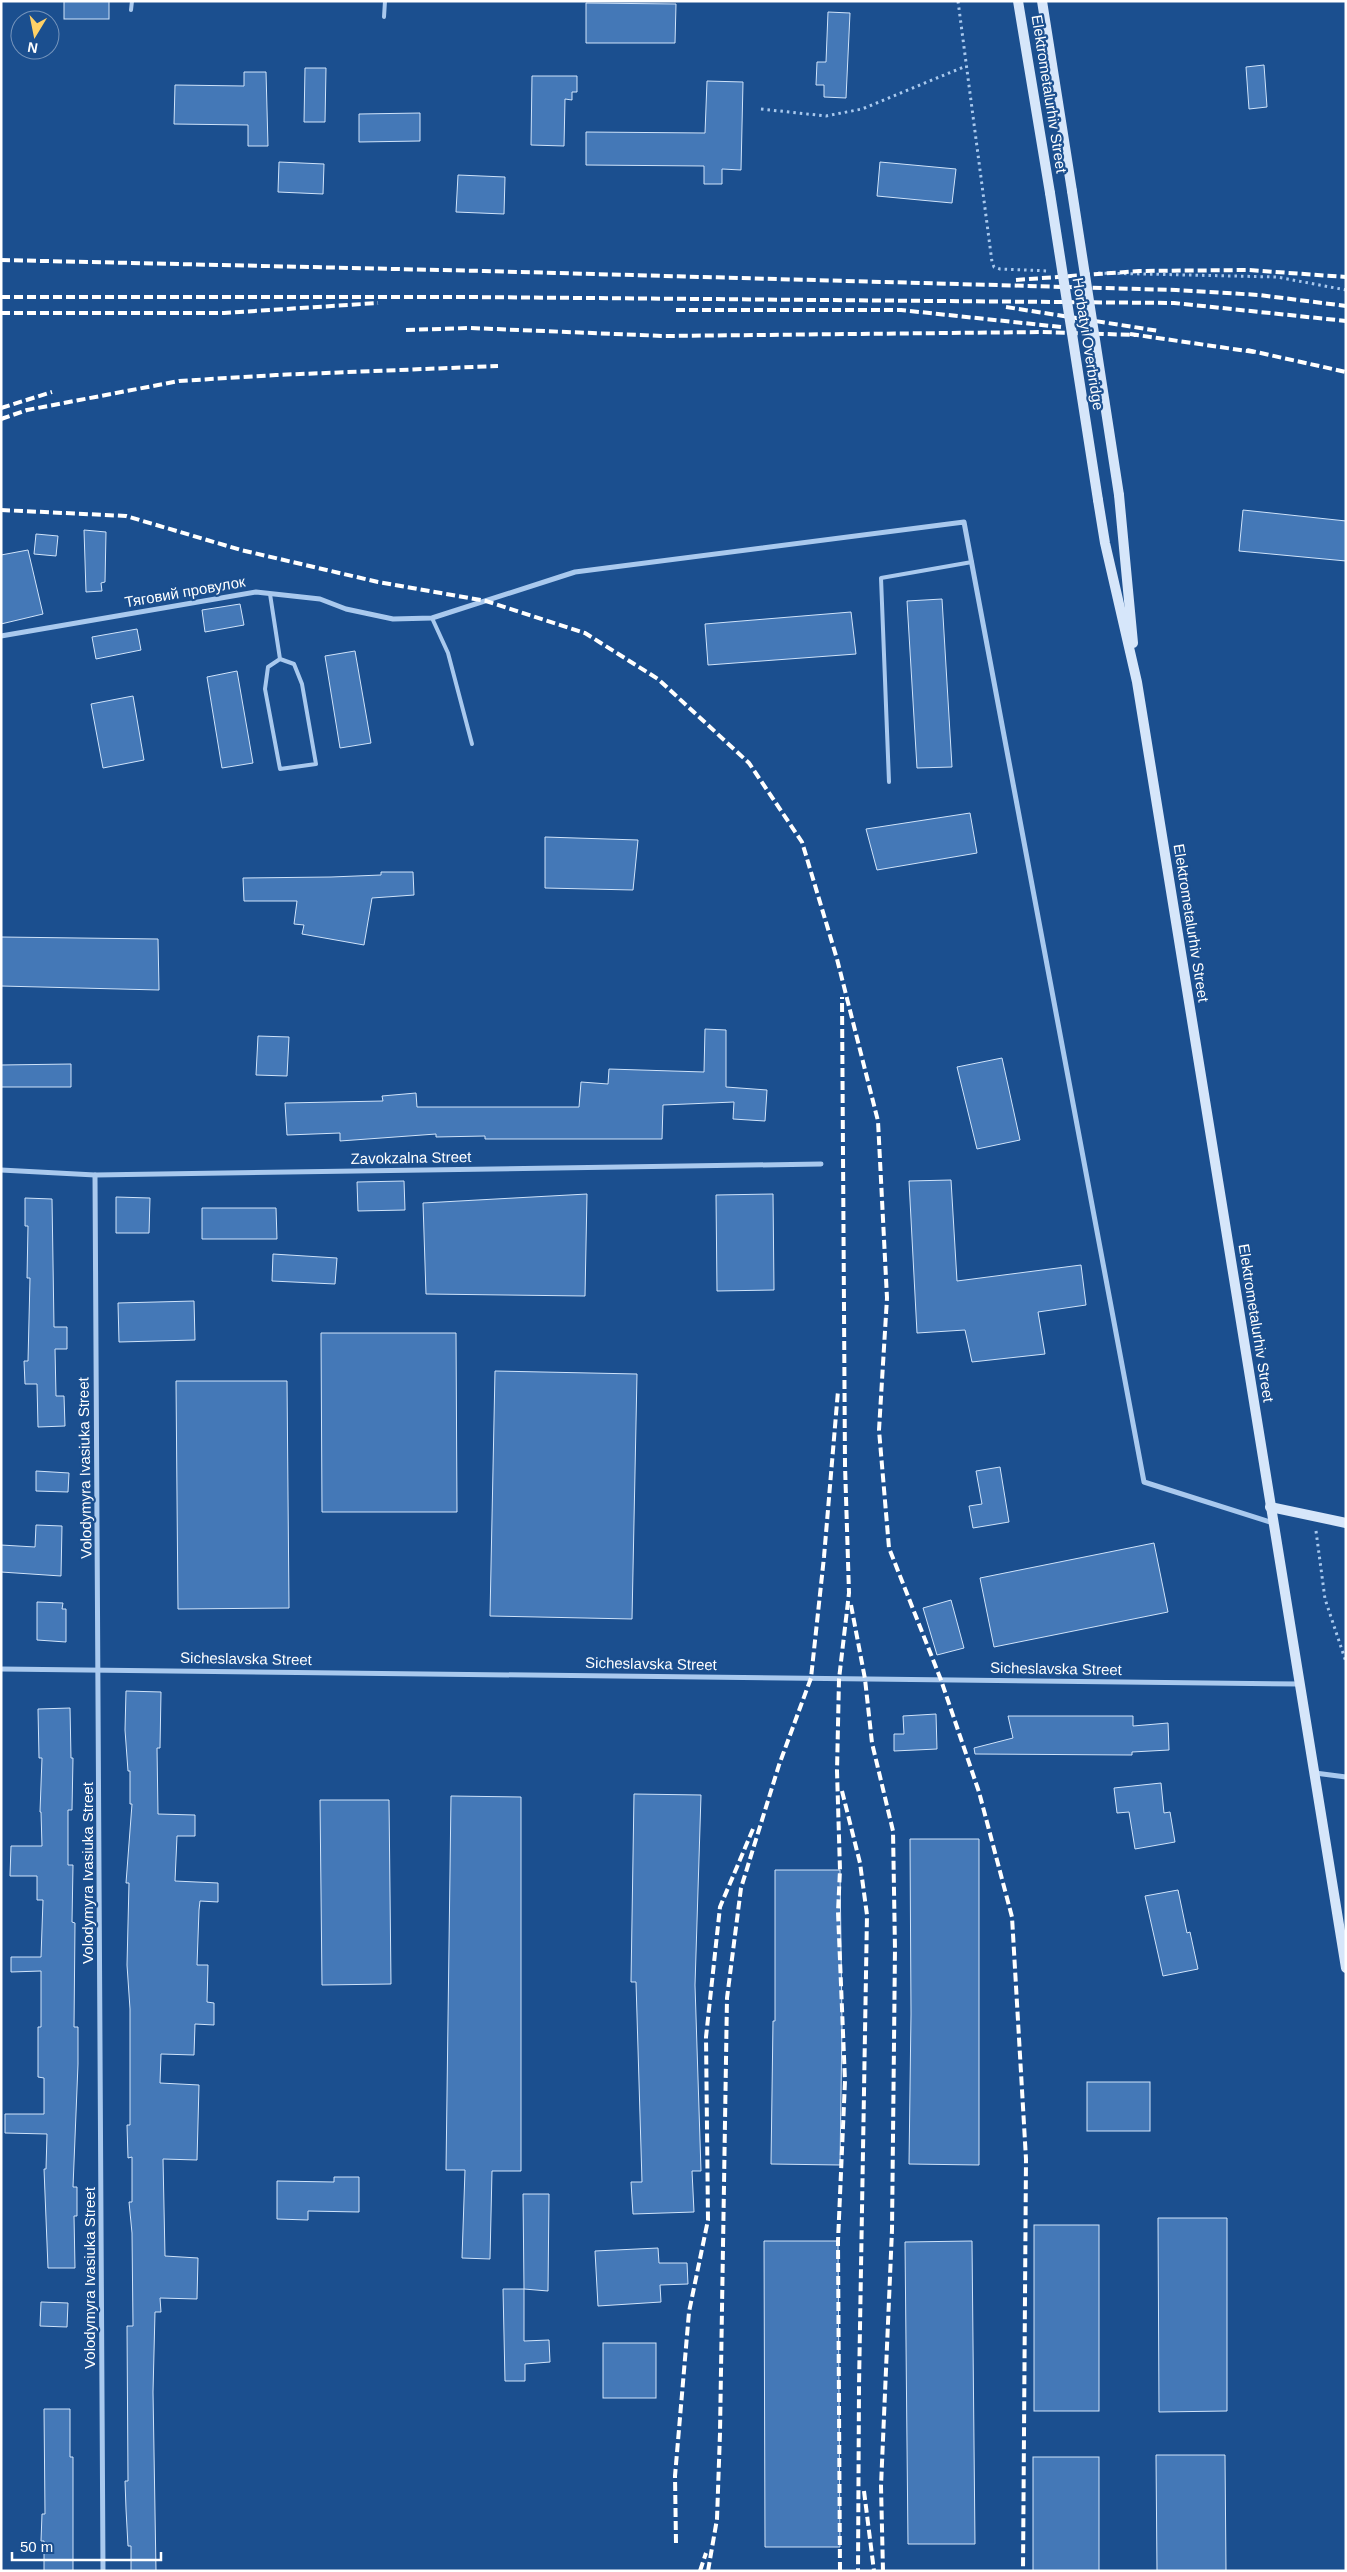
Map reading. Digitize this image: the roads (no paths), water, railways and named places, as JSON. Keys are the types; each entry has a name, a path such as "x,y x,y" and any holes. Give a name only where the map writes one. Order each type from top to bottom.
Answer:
{"main road":[{"name":"Elektrometalurhiv Street","path":"1018,1 1050,192"},
{"name":"Elektrometalurhiv Street","path":"1042,1 1072,191"},
{"name":"Horbatyi Overbridge","path":"1072,191 1119,495 1137,682"},
{"name":"Horbatyi Overbridge","path":"1050,192 1105,544 1137,682"},
{"name":"Elektrometalurhiv Street","path":"1137,682 1346,1968"},
{"path":"1270,1508 1346,1523"}],"street":[{"name":"Тяговий провулок","path":"1,636 256,592 320,599 346,609 393,619 432,618 575,572 964,522 972,562"},
{"path":"972,562 1144,1482 1274,1523"},
{"name":"Zavokzalna Street","path":"1,1170 95,1175 821,1164"},
{"name":"Volodymyra Ivasiuka Street","path":"95,1175 100,1670 104,2571"},
{"name":"Sicheslavska Street","path":"1,1669 1301,1684"},
{"path":"1315,1773 1346,1778"}],"lane":[{"path":"131,10 132,1"},
{"path":"384,17 385,1"},
{"path":"889,782 881,578 972,562"},
{"path":"270,594 280,659"},
{"path":"432,618 448,654 472,744"},
{"path":"280,659 294,664 302,684 316,764 280,769 265,689 268,666 280,659"}],"railway":[{"path":"1,260 1176,290 1259,295 1346,306"},
{"path":"1016,280 1139,271 1248,270 1346,277"},
{"path":"1,297 467,297 1174,303 1346,321"},
{"path":"1,313 224,313 378,303"},
{"path":"1006,307 1159,331"},
{"path":"676,310 901,310 1061,327"},
{"path":"406,330 470,328 664,336 1042,332 1136,335"},
{"path":"1130,334 1254,352"},
{"path":"1247,350 1346,372"},
{"path":"1,419 27,410 179,381 498,366"},
{"path":"1,408 52,392"},
{"path":"1,510 126,516 241,550 378,582 486,601 585,633 658,679 749,763 802,842 837,959 878,1121 887,1298 879,1430 889,1548 941,1680 979,1792 1012,1917 1026,2159 1023,2571"},
{"path":"840,2571 838,2241 845,2081 838,1912 840,1870 837,1771 839,1679 849,1593 845,1465 842,997"},
{"path":"708,2571 717,2519 720,2433 727,1998 741,1888 779,1765 811,1678 824,1557 838,1391"},
{"path":"851,1605 865,1679 872,1743 893,1831 895,1949 892,2230 881,2486 883,2571"},
{"path":"842,1791 860,1863 867,1915 859,2386 858,2571"},
{"path":"676,2543 675,2476 689,2312 708,2220 706,2037 720,1907 753,1829"},
{"path":"864,2491 874,2571"},
{"path":"700,2571 706,2553"}]}
